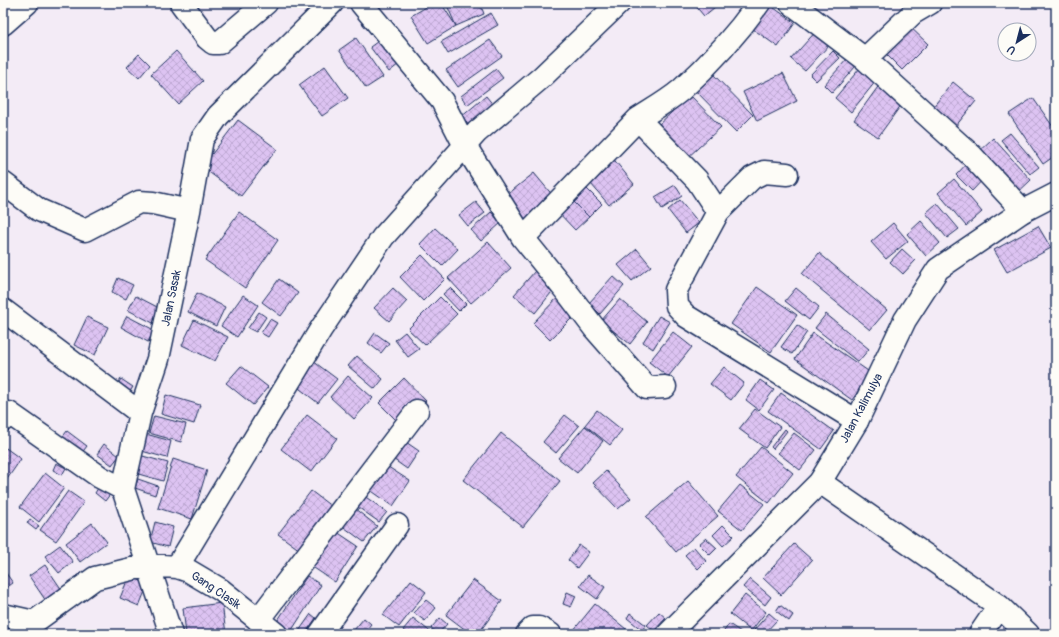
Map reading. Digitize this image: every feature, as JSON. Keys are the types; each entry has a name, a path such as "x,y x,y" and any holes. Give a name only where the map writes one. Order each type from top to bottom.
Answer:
{"street":[{"path":"3,24 27,3"},
{"path":"181,3 207,38 213,43 219,43 266,3"},
{"name":"Jalan Sasak","path":"123,489 140,412 158,359 189,211 202,139 218,116 332,3"},
{"path":"361,3 442,100 464,144 523,238 570,296 594,329 647,388 665,387"},
{"path":"177,567 314,341 383,237 476,132 542,77 619,3"},
{"path":"523,238 638,120 680,91 720,51 743,25 759,3"},
{"path":"791,3 865,59 972,156 1023,211"},
{"path":"865,59 913,13 930,3"},
{"path":"638,120 697,180 718,212"},
{"path":"787,174 764,172 752,178 718,212 676,290 677,306 686,316 857,421"},
{"path":"3,183 39,210 85,230 139,202 153,203 189,211"},
{"name":"Jalan Kalimulya","path":"668,634 820,482 857,421 905,320 938,269 1023,211 1056,194"},
{"path":"3,310 140,412"},
{"path":"258,620 418,411"},
{"path":"3,420 9,413 100,477 123,489 170,633"},
{"path":"820,482 999,606 1028,634"},
{"path":"320,634 397,525"},
{"name":"Gang Clasik","path":"3,615 34,622 95,578 148,565 177,567 221,590 276,634"},
{"path":"980,634 999,606"},
{"path":"527,634 533,628 539,628 550,634"}],"building":[{"path":"433,3 441,3 456,26 428,43 411,16"},
{"path":"446,3 480,3 484,14 456,26"},
{"path":"693,3 720,3 704,16"},
{"path":"770,5 795,23 778,47 753,29"},
{"path":"491,13 498,25 448,54 441,42"},
{"path":"905,22 928,44 902,70 880,48"},
{"path":"818,29 832,42 805,71 791,59"},
{"path":"356,38 383,77 366,88 339,50"},
{"path":"381,39 399,64 389,72 370,47"},
{"path":"490,40 502,56 458,87 446,70"},
{"path":"176,51 203,81 178,104 151,74"},
{"path":"833,51 840,58 816,81 810,75"},
{"path":"139,54 150,65 139,78 127,67"},
{"path":"848,58 856,66 832,93 824,85"},
{"path":"325,66 348,98 322,116 299,85"},
{"path":"860,68 876,81 851,112 835,98"},
{"path":"496,69 503,78 467,105 461,96"},
{"path":"709,70 753,115 736,132 692,87"},
{"path":"783,73 797,101 757,121 743,92"},
{"path":"953,82 976,101 955,127 932,108"},
{"path":"880,84 904,101 878,137 854,120"},
{"path":"690,95 721,127 687,158 657,126"},
{"path":"486,96 494,106 468,127 460,118"},
{"path":"1033,98 1056,131 1056,155 1043,164 1009,114"},
{"path":"238,120 277,149 241,196 202,167"},
{"path":"1010,133 1039,167 1030,174 1001,140"},
{"path":"993,138 1031,180 1013,197 975,155"},
{"path":"611,156 634,184 609,205 585,177"},
{"path":"971,159 987,175 972,191 956,175"},
{"path":"534,173 554,197 523,222 503,198"},
{"path":"954,179 982,212 966,226 938,193"},
{"path":"582,184 602,204 589,217 569,197"},
{"path":"675,185 682,196 662,209 655,197"},
{"path":"569,197 589,217 575,230 556,210"},
{"path":"680,200 699,223 686,233 668,210"},
{"path":"476,202 485,213 468,226 459,215"},
{"path":"937,203 959,229 947,238 926,213"},
{"path":"239,212 278,240 245,288 205,260"},
{"path":"491,212 501,223 481,241 471,230"},
{"path":"921,221 940,243 926,256 907,234"},
{"path":"893,223 908,241 886,259 871,242"},
{"path":"1038,226 1051,248 1007,272 994,250"},
{"path":"435,228 458,249 442,266 420,244"},
{"path":"488,242 511,268 471,303 448,278"},
{"path":"637,249 651,266 632,281 618,265"},
{"path":"902,249 915,261 903,274 890,262"},
{"path":"819,253 887,310 870,330 802,274"},
{"path":"422,255 445,279 423,301 400,277"},
{"path":"535,271 555,288 535,313 514,295"},
{"path":"613,276 624,286 600,314 589,303"},
{"path":"118,278 133,285 126,299 112,292"},
{"path":"279,279 298,293 281,316 262,302"},
{"path":"757,287 797,315 771,352 731,324"},
{"path":"393,288 407,301 389,321 374,308"},
{"path":"450,288 466,304 459,311 443,294"},
{"path":"796,288 819,307 809,320 785,301"},
{"path":"197,293 225,307 216,326 188,312"},
{"path":"243,295 258,305 237,337 221,326"},
{"path":"136,296 161,309 153,323 128,310"},
{"path":"559,296 577,313 550,340 533,323"},
{"path":"440,297 457,314 425,345 408,329"},
{"path":"620,299 647,322 630,344 601,321"},
{"path":"259,312 266,317 256,332 248,328"},
{"path":"826,314 869,349 858,362 815,328"},
{"path":"127,316 154,330 148,342 121,327"},
{"path":"659,316 670,322 653,349 643,342"},
{"path":"87,317 108,327 95,355 74,345"},
{"path":"270,319 277,323 268,337 261,333"},
{"path":"194,320 228,337 215,361 182,345"},
{"path":"797,325 807,332 792,354 781,347"},
{"path":"405,332 419,349 408,357 395,340"},
{"path":"673,332 692,347 668,377 649,362"},
{"path":"375,333 389,343 381,353 368,343"},
{"path":"813,333 871,373 852,400 795,359"},
{"path":"357,356 383,379 375,389 348,366"},
{"path":"309,358 337,379 318,403 291,382"},
{"path":"241,366 268,387 253,405 226,383"},
{"path":"724,367 744,383 731,400 710,384"},
{"path":"348,376 373,398 354,419 330,397"},
{"path":"404,378 426,401 401,425 379,403"},
{"path":"121,379 133,387 125,399 113,391"},
{"path":"760,380 774,390 759,410 746,400"},
{"path":"781,393 834,431 821,449 768,411"},
{"path":"166,395 200,405 194,424 161,414"},
{"path":"755,409 780,427 765,448 739,429"},
{"path":"597,410 622,430 610,445 585,425"},
{"path":"307,415 337,438 311,472 281,449"},
{"path":"565,415 579,426 556,453 543,442"},
{"path":"154,416 186,424 181,442 149,433"},
{"path":"585,426 603,441 577,473 558,458"},
{"path":"785,429 787,431 773,449 771,447"},
{"path":"67,431 87,446 81,454 61,439"},
{"path":"142,433 171,441 167,458 138,450"},
{"path":"501,433 560,481 523,527 463,480"},
{"path":"794,433 816,450 800,470 778,453"},
{"path":"403,440 419,451 407,469 390,457"},
{"path":"104,444 119,456 112,465 97,454"},
{"path":"3,446 21,459 3,485"},
{"path":"761,447 793,473 769,503 736,477"},
{"path":"139,455 168,463 163,481 135,473"},
{"path":"173,459 207,470 192,519 158,508"},
{"path":"56,463 66,468 62,475 53,470"},
{"path":"382,463 410,481 393,506 366,487"},
{"path":"606,471 631,498 618,509 593,483"},
{"path":"45,473 64,488 39,522 20,507"},
{"path":"138,479 158,486 155,495 135,488"},
{"path":"688,481 718,516 676,552 646,517"},
{"path":"100,485 111,493 105,501 95,493"},
{"path":"740,485 764,504 742,530 718,511"},
{"path":"68,491 84,502 56,541 40,530"},
{"path":"311,491 336,510 304,553 278,534"},
{"path":"360,493 387,512 379,522 352,503"},
{"path":"350,505 377,526 364,542 337,522"},
{"path":"30,519 39,526 36,530 27,523"},
{"path":"155,522 173,527 168,547 150,542"},
{"path":"92,523 107,542 80,562 66,543"},
{"path":"723,525 734,536 723,546 713,535"},
{"path":"331,528 358,546 335,582 308,564"},
{"path":"706,538 717,548 710,555 699,544"},
{"path":"794,544 812,560 781,595 763,578"},
{"path":"60,545 73,562 59,573 45,556"},
{"path":"579,545 589,552 577,568 568,560"},
{"path":"694,547 706,561 698,569 685,555"},
{"path":"45,565 62,590 46,601 29,576"},
{"path":"3,569 13,583 3,590"},
{"path":"588,575 605,587 597,599 580,586"},
{"path":"129,576 148,584 139,606 120,598"},
{"path":"307,576 321,585 290,633 276,623"},
{"path":"750,579 771,597 765,605 743,587"},
{"path":"411,580 426,592 399,627 383,615"},
{"path":"473,580 502,601 478,634 471,634 446,615"},
{"path":"567,592 576,596 571,607 563,604"},
{"path":"745,595 766,612 751,631 730,614"},
{"path":"426,600 436,608 425,621 414,613"},
{"path":"222,603 226,634 186,634 183,608"},
{"path":"595,604 631,633 578,634 573,631"},
{"path":"780,605 793,615 789,621 776,611"},
{"path":"659,612 666,618 654,631 647,625"},
{"path":"630,613 646,625 642,630 627,618"},
{"path":"769,613 777,620 764,634 758,634 754,630"},
{"path":"311,614 316,618 305,634 302,634 299,631"},
{"path":"364,618 371,624 363,634 359,634 354,630"},
{"path":"413,618 433,634 408,634 403,630"},
{"path":"440,618 447,624 438,634 431,628"},
{"path":"729,624 744,634 722,634"},
{"path":"1000,630 1006,634 997,634"}]}
